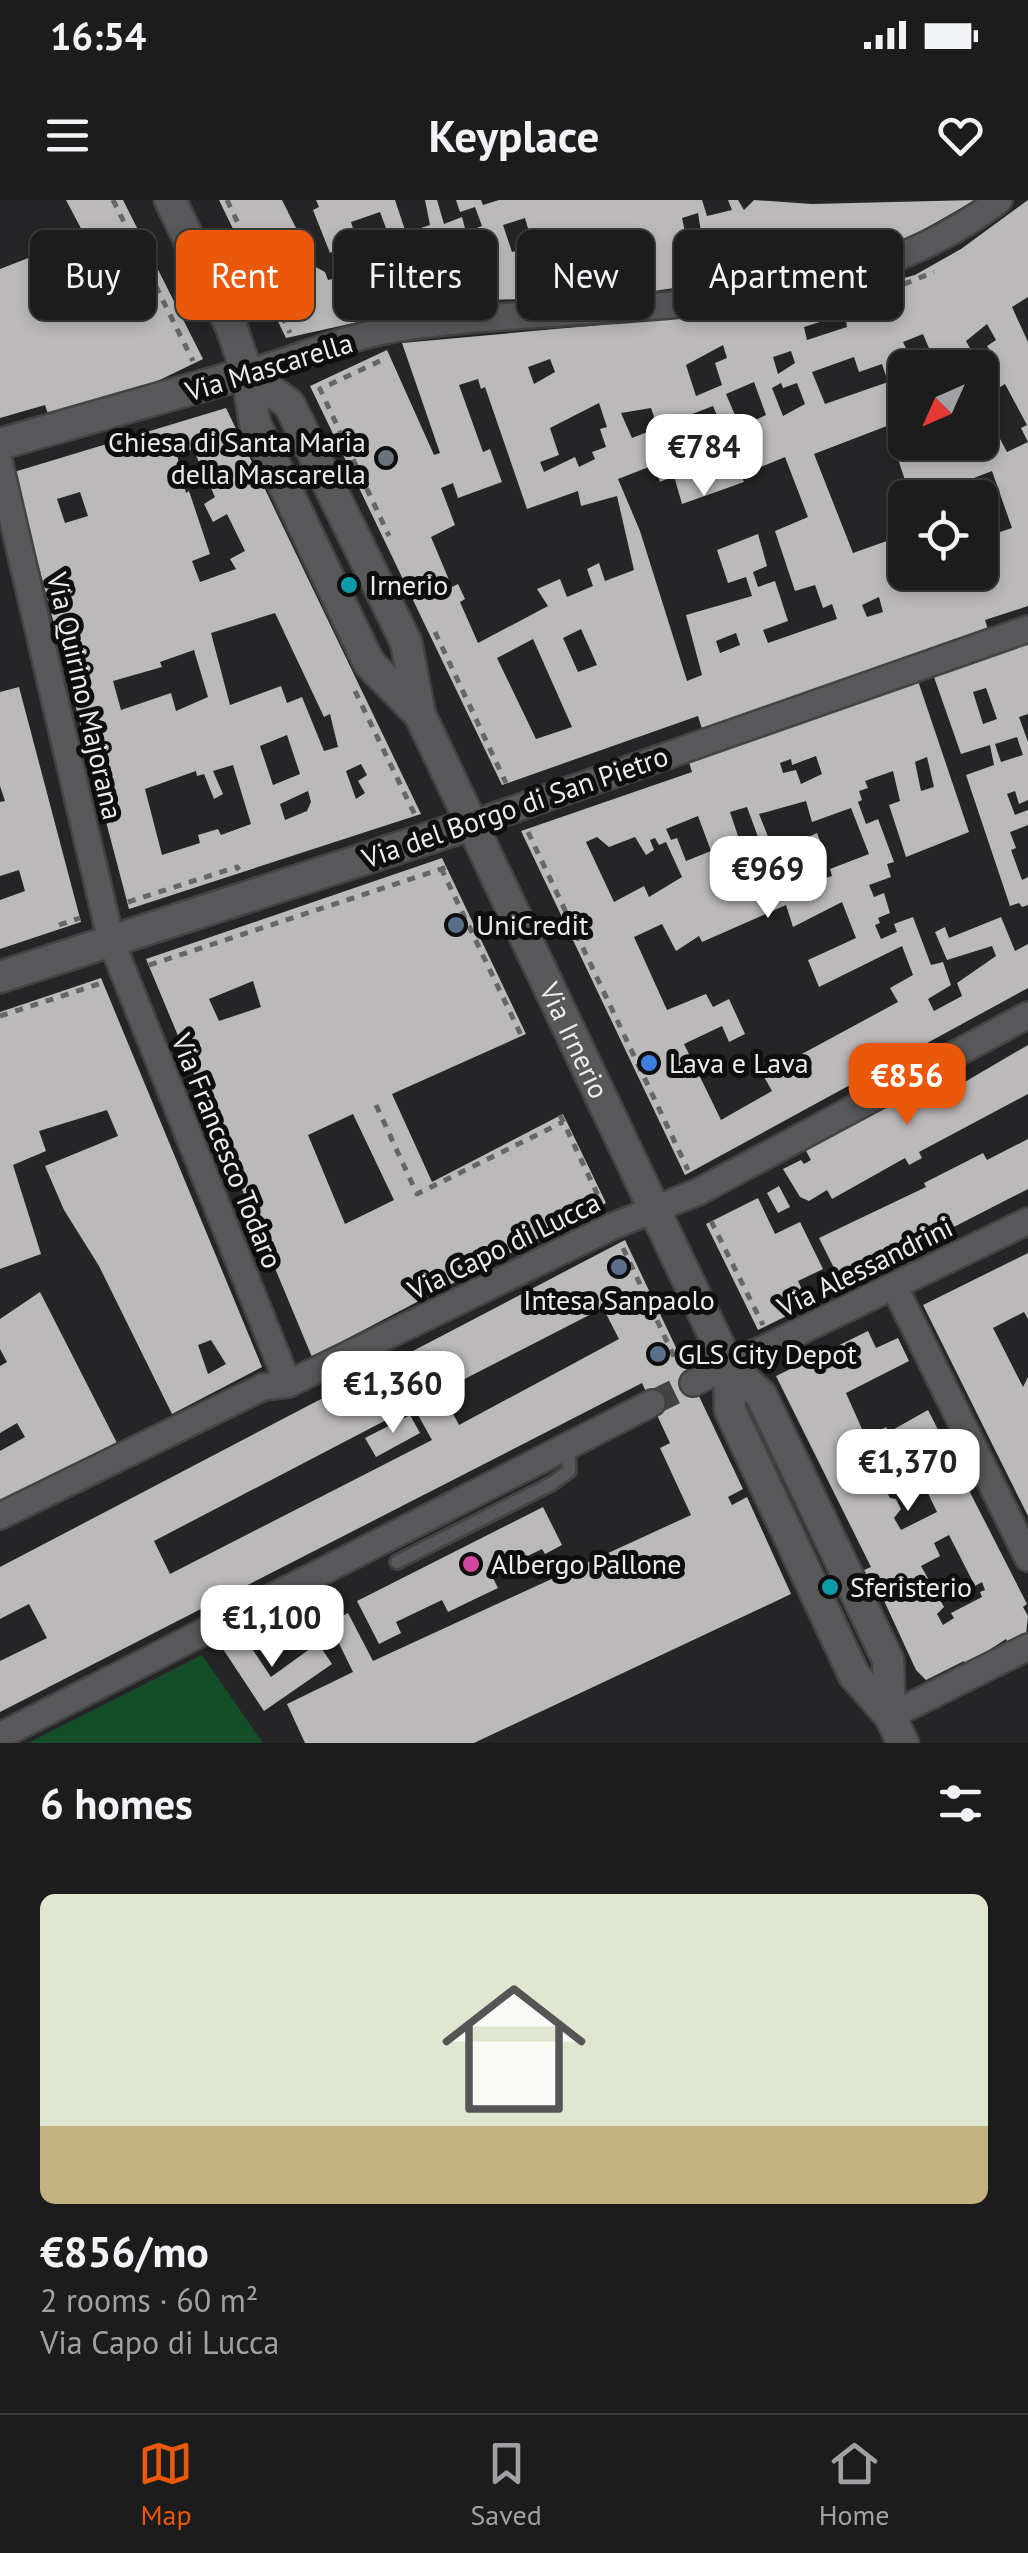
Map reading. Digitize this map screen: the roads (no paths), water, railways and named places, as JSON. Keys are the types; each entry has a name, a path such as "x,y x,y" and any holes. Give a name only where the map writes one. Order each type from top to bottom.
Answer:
{"street":[{"name":"Via Irnerio","path":"170,200 231,326 247,373 255,424 369,663 420,715"},
{"name":"Via Mascarella","path":"0,444 398,328 611,310 808,284 909,256 967,225 999,200"},
{"name":"Via Irnerio","path":"247,373 289,404 406,642 420,715 728,1368 730,1410 854,1676 896,1730"},
{"name":"Via Quirino Majorana","path":"0,465 111,941"},
{"name":"Via del Borgo di San Pietro","path":"0,977 472,824 1028,629"},
{"name":"Via Francesco Todaro","path":"111,941 288,1384"},
{"name":"Via Capo di Lucca","path":"0,1516 262,1386 288,1384 653,1209 698,1192 1028,1015"},
{"name":"Via Alessandrini","path":"693,1383 1028,1221"},
{"path":"894,1286 1028,1558"},
{"path":"0,1736 652,1404"},
{"path":"896,1730 1028,1647"}],"lane":[{"path":"398,1562 551,1484 568,1471 568,1446"}],"tunnel":[{"path":"652,1403 693,1383"}],"place":[{"name":"Chiesa di Santa Maria della Mascarella","path":"386,458"},
{"name":"Irnerio","path":"349,585"},
{"name":"UniCredit","path":"456,925"},
{"name":"Lava e Lava","path":"649,1063"},
{"name":"Intesa Sanpaolo","path":"619,1267"},
{"name":"GLS City Depot","path":"658,1354"},
{"name":"Albergo Pallone","path":"471,1564"},
{"name":"Sferisterio","path":"830,1587"}]}
